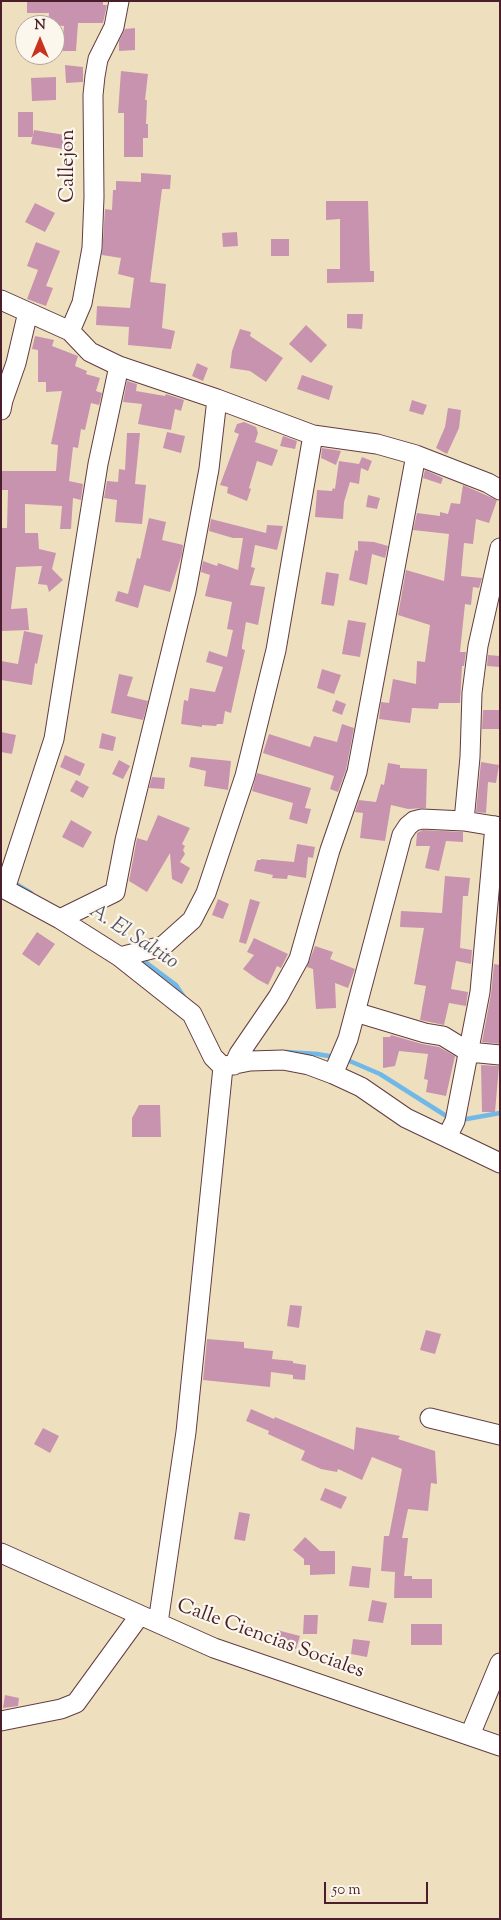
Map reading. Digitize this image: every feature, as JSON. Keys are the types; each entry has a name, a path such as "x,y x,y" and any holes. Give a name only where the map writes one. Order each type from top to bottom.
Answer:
{"street":[{"name":"Callejon","path":"70,332 82,303 92,248 94,197 93,95 95,76 98,59 114,27 119,1"},
{"path":"1,300 70,332 90,352 119,366 313,434 376,444 416,455 488,483 500,490"},
{"path":"1,410 16,363 28,312"},
{"path":"119,366 98,464 54,739 3,888 60,919 120,957 192,1014 213,1057 229,1066 250,1061 283,1060 309,1065 361,1087 406,1118 500,1163"},
{"path":"60,919 115,892 125,840 186,591 209,469 217,399"},
{"path":"120,957 163,946 192,920 206,893 245,776 276,650 313,434"},
{"path":"158,1623 186,1432 229,1066 278,997 298,959 330,850 358,772 416,455"},
{"path":"464,821 470,757 472,693 478,646 500,548"},
{"path":"333,1074 348,1039 402,835 414,821 422,819 464,821 497,826 480,992 455,1121 447,1136"},
{"path":"354,1012 425,1033 443,1036 469,1052 500,1055"},
{"path":"430,1418 500,1435"},
{"name":"Calle Ciencias Sociales","path":"1,1554 214,1648 500,1746"},
{"path":"1,1721 62,1709 76,1703 140,1615"},
{"path":"470,1735 500,1663"}],"building":[{"path":"27,1 103,1 103,5 107,5 103,23 78,23 76,51 65,51 65,15 27,13"},
{"path":"135,28 135,50 119,51 119,41 125,29"},
{"path":"65,65 83,67 83,82 66,83"},
{"path":"121,71 148,74 145,100 147,100 146,124 148,124 148,138 143,138 143,157 124,157 124,113 118,113"},
{"path":"56,77 56,100 32,101 31,78"},
{"path":"18,112 33,112 33,137 18,137"},
{"path":"34,130 71,136 69,150 31,144"},
{"path":"141,173 171,175 170,189 162,189 150,282 166,284 162,328 175,331 171,349 128,345 129,327 96,325 97,306 130,308 134,278 118,274 121,258 102,255 105,209 112,210 113,190 116,190 116,181 141,182"},
{"path":"326,201 368,201 370,271 374,271 374,282 327,283 327,269 340,269 340,219 326,220"},
{"path":"35,203 55,213 45,232 25,222"},
{"path":"237,232 238,246 223,247 222,233"},
{"path":"271,239 289,239 289,256 271,256"},
{"path":"36,242 60,251 46,286 53,288 46,306 27,299 38,270 27,266"},
{"path":"347,314 363,314 362,329 347,328"},
{"path":"306,325 327,345 311,363 289,344"},
{"path":"240,329 251,332 250,336 283,358 266,382 250,371 230,368 232,351"},
{"path":"35,336 54,340 52,346 78,356 75,366 87,371 86,374 100,378 96,391 102,393 99,405 91,403 85,430 81,429 78,448 73,447 69,481 83,484 81,500 73,498 71,529 60,529 62,506 25,504 25,533 38,533 39,549 56,553 52,569 63,580 49,592 47,585 38,584 42,566 16,567 11,609 27,608 29,630 1,631 1,528 7,528 8,490 1,490 1,471 56,471 58,445 51,444 62,391 46,392 46,382 38,382 38,350 32,349"},
{"path":"197,363 208,368 203,381 192,376"},
{"path":"302,375 333,386 329,400 297,389"},
{"path":"127,381 137,384 136,391 165,396 166,394 184,400 181,411 175,409 171,430 138,424 142,404 123,402"},
{"path":"412,400 427,405 423,415 409,411"},
{"path":"448,408 461,410 459,428 447,454 436,448 445,427"},
{"path":"244,422 256,427 258,433 255,442 278,450 272,466 257,461 247,501 227,493 228,487 220,485 239,434 234,432 237,424"},
{"path":"167,432 185,436 181,453 163,448"},
{"path":"127,433 140,433 135,484 146,485 142,524 115,522 117,500 104,498 107,481 118,482 119,469 125,470"},
{"path":"283,436 297,441 295,449 280,446"},
{"path":"322,448 341,451 336,465 321,458"},
{"path":"362,457 372,461 368,471 361,468 359,484 350,482 344,502 343,519 315,517 317,490 332,491 333,488 335,489 339,461 359,464"},
{"path":"425,470 443,478 441,484 423,478"},
{"path":"463,485 497,500 489,523 476,519 473,544 464,543 461,576 482,578 479,588 473,587 471,605 465,604 460,652 466,652 464,666 462,666 460,703 439,703 438,709 412,708 410,723 379,719 381,702 389,703 393,679 416,684 417,661 425,662 430,625 398,615 406,570 444,581 449,534 413,530 417,513 440,516 440,512 448,514 451,503 460,504"},
{"path":"368,495 380,498 377,509 366,507"},
{"path":"149,518 166,522 162,540 183,545 182,554 170,592 144,585 138,608 115,601 118,591 128,594 137,558 140,559"},
{"path":"211,519 266,533 267,525 283,526 277,550 255,545 251,567 255,568 250,585 265,587 258,625 246,622 242,646 242,649 245,650 231,713 225,711 223,724 217,724 216,726 202,725 202,727 181,724 184,700 188,701 190,688 215,692 223,667 206,662 209,651 227,657 233,630 227,629 232,602 205,596 210,575 201,572 203,561 217,566 218,563 238,570 243,538 233,538 209,531"},
{"path":"358,541 374,542 388,546 385,558 372,554 367,585 349,580 355,550 358,551"},
{"path":"326,572 339,574 334,606 321,604"},
{"path":"348,620 366,623 360,657 342,654"},
{"path":"24,631 43,635 37,664 35,663 32,685 1,680 1,661 18,664"},
{"path":"488,655 500,656 500,667 487,666"},
{"path":"322,669 341,675 334,694 317,688"},
{"path":"119,674 133,677 127,696 148,701 143,720 111,713"},
{"path":"336,700 346,704 342,715 332,711"},
{"path":"483,710 500,710 500,729 482,729"},
{"path":"342,724 354,728 346,770 338,792 330,789 334,776 263,753 269,734 310,747 314,736 337,742"},
{"path":"1,732 16,735 12,754 1,752"},
{"path":"102,733 116,737 113,751 99,748"},
{"path":"65,755 85,764 80,776 60,767"},
{"path":"191,757 231,761 228,790 204,786 206,771 189,767"},
{"path":"119,760 130,766 123,779 112,774"},
{"path":"481,762 499,765 496,783 488,782 486,813 476,812"},
{"path":"388,763 400,765 400,768 427,769 426,808 408,809 391,805 385,841 360,838 363,813 355,812 359,800 376,802 381,784 384,785"},
{"path":"257,773 311,788 305,808 311,809 307,824 289,819 293,803 252,791"},
{"path":"152,777 165,778 164,789 149,788"},
{"path":"76,780 89,787 83,798 70,791"},
{"path":"158,815 190,828 182,844 185,846 183,850 185,854 180,862 190,868 182,884 172,879 170,853 147,892 129,881 137,838 147,841"},
{"path":"71,820 92,832 83,848 62,837"},
{"path":"423,830 463,832 463,842 446,841 439,871 425,868 430,846 416,846 417,833"},
{"path":"297,844 315,847 313,858 308,857 306,878 288,875 287,879 272,878 273,875 254,871 257,860 261,859 294,862"},
{"path":"445,876 470,878 468,896 463,896 460,948 472,950 471,964 456,961 451,989 468,992 466,1006 449,1003 444,1025 420,1020 426,986 414,984 424,928 400,927 401,911 442,913"},
{"path":"218,899 229,904 223,919 212,915"},
{"path":"250,899 260,902 246,944 239,942"},
{"path":"37,932 55,944 39,966 22,954"},
{"path":"254,938 288,954 281,968 277,966 268,985 243,969 254,955 247,952"},
{"path":"315,946 333,952 330,959 355,969 348,988 335,983 336,1008 316,1009 313,969 307,967"},
{"path":"494,964 500,965 500,1044 482,1042 491,994"},
{"path":"391,1035 439,1047 455,1056 446,1096 426,1092 428,1080 424,1079 428,1054 399,1051 395,1066 383,1068 383,1037 390,1037"},
{"path":"481,1065 499,1066 495,1112 482,1112"},
{"path":"139,1105 160,1105 161,1137 132,1137 132,1118"},
{"path":"290,1305 302,1306 299,1328 287,1326"},
{"path":"426,1330 441,1334 435,1354 420,1350"},
{"path":"207,1339 244,1342 244,1348 273,1351 272,1359 293,1361 293,1363 306,1365 305,1380 293,1379 293,1375 271,1372 270,1387 203,1380"},
{"path":"251,1409 354,1450 356,1427 400,1436 398,1439 435,1451 437,1484 431,1483 428,1511 408,1509 402,1538 408,1538 404,1576 412,1576 412,1579 432,1579 432,1598 394,1598 395,1572 381,1571 384,1536 389,1536 402,1469 372,1457 362,1480 338,1469 337,1472 321,1469 301,1460 305,1451 268,1434 269,1431 246,1421"},
{"path":"43,1428 59,1436 50,1453 34,1444"},
{"path":"325,1488 347,1497 341,1509 320,1500"},
{"path":"239,1512 250,1514 245,1541 234,1539"},
{"path":"305,1537 320,1551 335,1551 335,1574 310,1575 310,1565 304,1565 304,1559 293,1550"},
{"path":"352,1566 371,1568 369,1588 349,1586"},
{"path":"372,1600 387,1603 383,1623 368,1621"},
{"path":"304,1615 318,1615 317,1634 303,1634"},
{"path":"411,1624 442,1624 442,1645 411,1645"},
{"path":"277,1630 300,1636 296,1649 273,1644"},
{"path":"353,1639 370,1641 367,1657 351,1654"},
{"path":"5,1695 19,1698 18,1706 3,1708"}],"waterway":[{"name":"A. El Saltito","path":"11,881 31,893"},
{"name":"A. El Saltito","path":"140,958 176,985 184,997"},
{"name":"A. El Saltito","path":"286,1052 335,1057"},
{"name":"A. El Saltito","path":"345,1059 380,1074 451,1119"},
{"name":"A. El Saltito","path":"461,1120 500,1113"}]}
